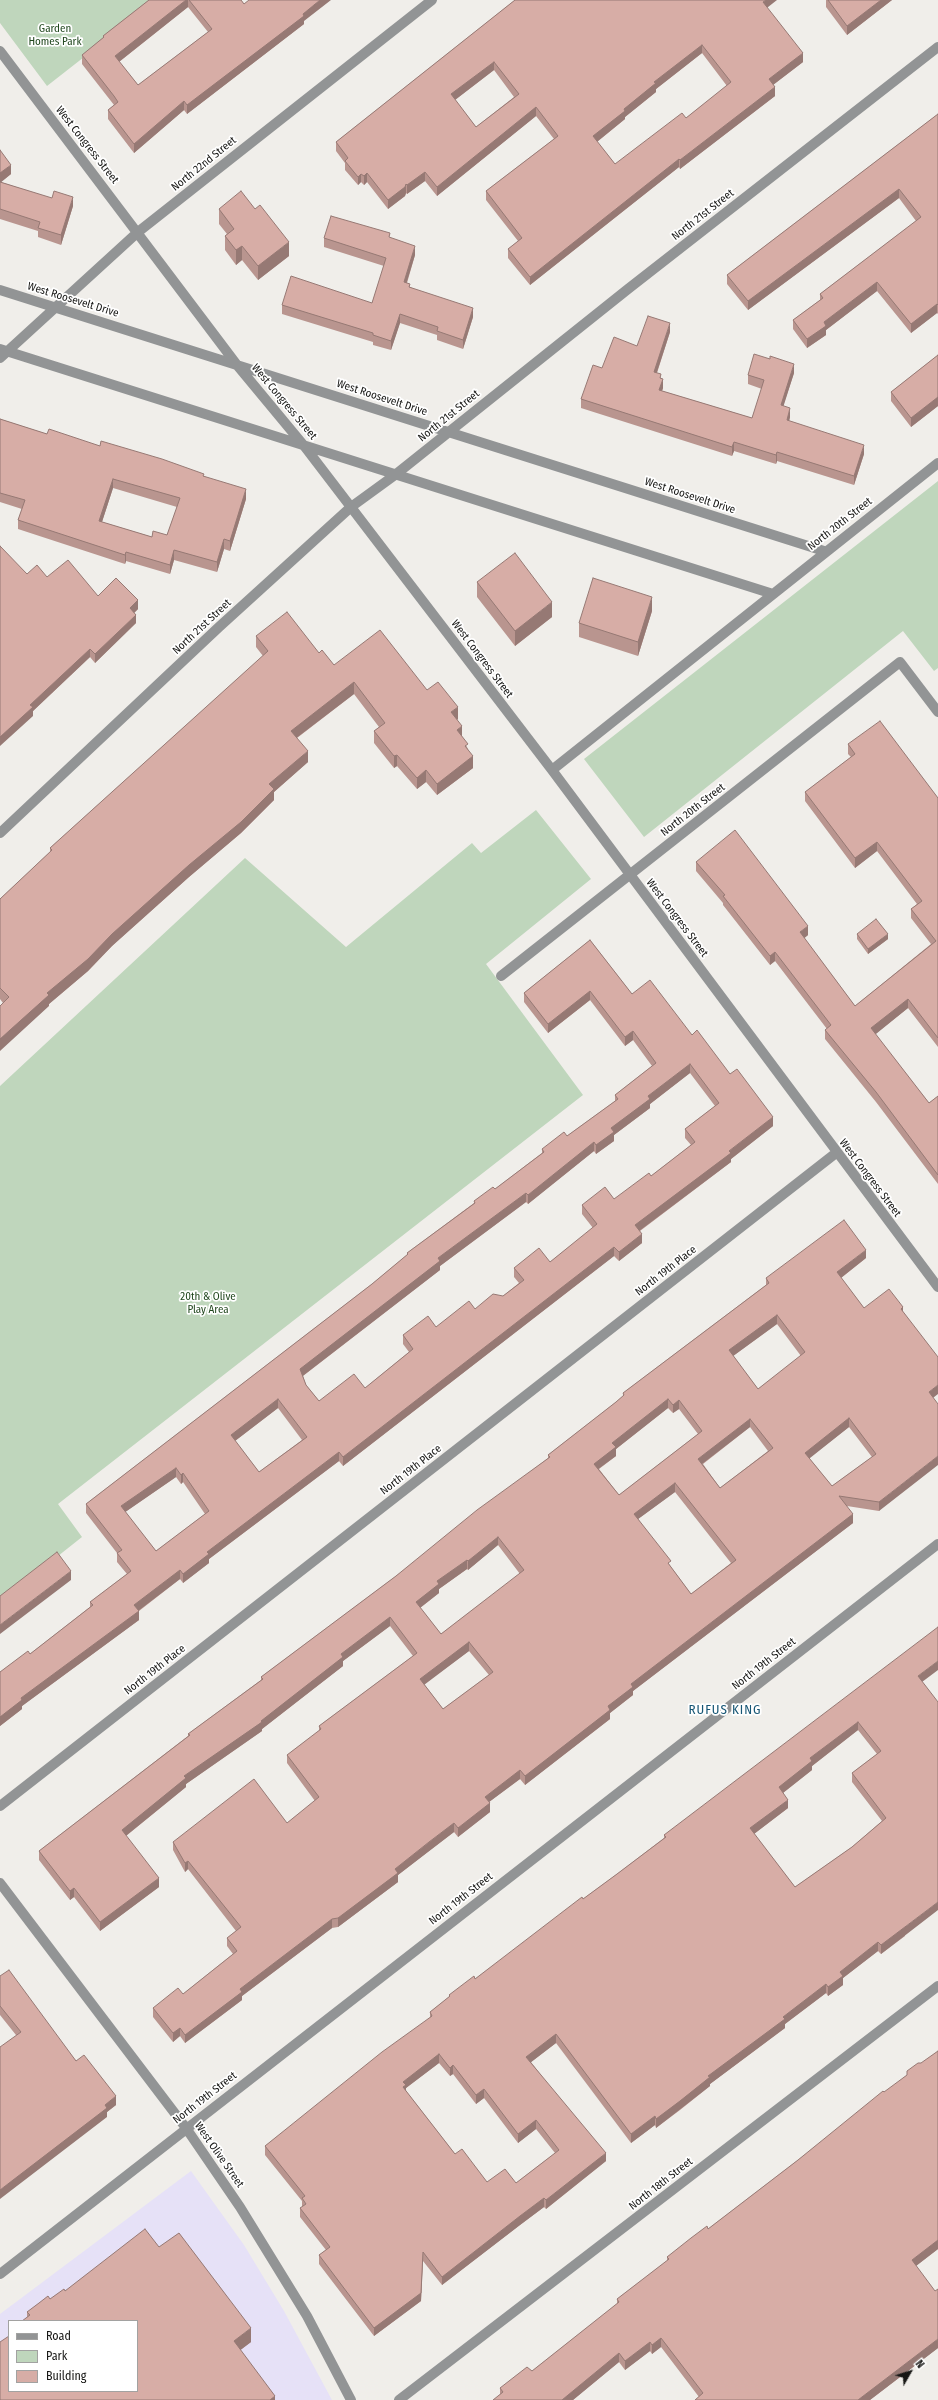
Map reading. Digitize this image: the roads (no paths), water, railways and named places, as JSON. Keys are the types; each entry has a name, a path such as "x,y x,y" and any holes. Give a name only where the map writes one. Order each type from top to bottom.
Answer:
{"street":[{"name":"North 22nd Street","path":"2,353 138,232 432,0"},
{"name":"North 21st Street","path":"0,833 219,627 351,507 395,475 628,289 938,47"},
{"name":"West Congress Street","path":"0,51 237,365 305,447 552,770 836,1153 938,1287"},
{"name":"West Roosevelt Drive","path":"0,290 824,551"},
{"path":"2,353 773,594"},
{"name":"North 20th Street","path":"552,770 773,594 824,551 938,463"},
{"name":"North 20th Street","path":"501,976 900,662 938,712"},
{"name":"North 19th Place","path":"0,1806 836,1153"},
{"name":"North 19th Street","path":"0,2274 938,1544"},
{"name":"West Olive Street","path":"0,1883 186,2128 240,2207 307,2316 351,2400"},
{"name":"North 18th Street","path":"399,2400 938,1986"}],"district":[{"name":"RUFUS KING","path":"725,1710"}],"park label":[{"name":"Garden Homes Park","path":"55,35"},
{"name":"20th & Olive Play Area","path":"208,1303"}]}
